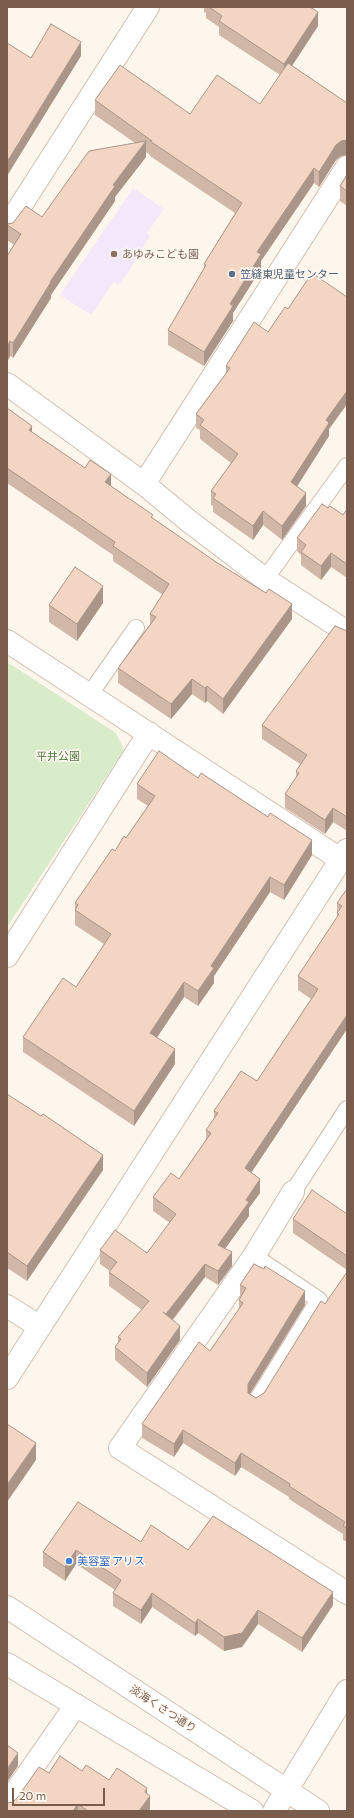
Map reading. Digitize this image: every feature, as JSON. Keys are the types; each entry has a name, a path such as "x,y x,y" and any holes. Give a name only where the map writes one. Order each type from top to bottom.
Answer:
{"street":[{"path":"7,227 148,7"},
{"path":"144,484 347,167"},
{"path":"7,384 144,484 190,522 265,579 347,632"},
{"path":"7,641 149,733 345,856 7,1378"},
{"path":"7,956 149,733"},
{"path":"293,1192 254,1256 120,1448 347,1592"},
{"path":"7,1306 40,1327"},
{"name":"淡海くさつ通り","path":"7,1607 318,1811"},
{"path":"7,1664 252,1811"},
{"path":"274,1811 347,1691"},
{"path":"7,1804 76,1705"}],"lane":[{"path":"265,579 347,466"},
{"path":"90,694 136,628"},
{"path":"293,1192 347,1109"},
{"path":"254,1256 319,1300 256,1402"}],"shaded area":[{"name":"あゆみこども園","path":"133,188 164,209 147,233 150,236 128,273 118,285 114,282 91,315 60,295"}],"green space":[{"name":"平井公園","path":"7,662 116,733 124,750 7,927"}],"building":[{"path":"209,7 310,7 318,12 284,64 219,21 222,16"},
{"path":"51,24 81,42 7,162 7,43 31,58"},
{"path":"288,63 347,103 347,140 341,141 336,145 319,172 314,168 257,252 261,254 230,304 233,306 204,352 168,330 206,265 204,264 242,203 150,141 152,141 95,100 120,65 190,114 217,75 260,104"},
{"path":"146,141 113,185 115,186 50,282 13,343 10,341 8,345 7,256 21,234 7,224 13,223 26,206 42,217 89,151"},
{"path":"347,175 347,191 340,186"},
{"path":"312,273 347,297 347,391 326,420 329,423 291,482 306,493 282,526 263,511 253,526 213,498 216,494 211,491 238,454 200,425 204,420 196,414 230,368 226,366 254,322 268,332 285,307 288,309"},
{"path":"7,408 32,426 29,430 85,468 90,460 111,474 105,482 153,515 151,517 216,562 266,593 269,589 292,604 223,699 207,686 205,688 192,679 171,704 118,668 156,617 150,614 169,584 113,546 115,542 7,468"},
{"path":"322,504 328,508 330,506 343,515 347,509 347,564 331,553 321,566 301,552 306,545 297,538"},
{"path":"75,567 103,586 77,624 49,605"},
{"path":"335,626 347,631 347,817 333,808 325,820 285,794 299,773 296,771 307,755 262,725"},
{"path":"159,751 198,778 201,773 268,817 270,813 312,840 284,885 270,877 211,966 214,968 198,991 184,982 150,1033 175,1049 134,1111 23,1037 63,978 76,987 111,934 75,910 78,905 75,903 112,849 115,851 124,836 126,838 155,796 137,784"},
{"path":"347,889 347,1015 245,1168 260,1179 246,1200 249,1202 218,1245 232,1252 218,1271 205,1264 166,1314 163,1312 180,1326 147,1373 115,1347 121,1339 118,1337 149,1301 109,1272 117,1262 100,1250 115,1230 147,1253 176,1214 153,1197 171,1173 179,1179 211,1133 206,1130 218,1113 214,1111 241,1071 257,1081 318,989 298,976 339,914 337,913 342,906 337,903"},
{"path":"7,1094 41,1116 43,1114 103,1155 27,1266 7,1252"},
{"path":"312,1190 347,1214 347,1256 293,1219"},
{"path":"254,1264 264,1269 265,1266 305,1291 248,1384 248,1393 256,1398 264,1393 321,1301 325,1304 347,1272 347,1528 343,1526 345,1522 289,1486 290,1484 241,1453 235,1463 183,1430 174,1444 142,1424 199,1342 210,1351 243,1303 239,1300 246,1288 240,1285"},
{"path":"7,1424 36,1443 7,1485"},
{"path":"78,1502 141,1542 151,1525 188,1550 213,1516 333,1592 302,1638 258,1610 242,1633 224,1637 198,1619 195,1623 152,1593 141,1610 113,1593 121,1580 76,1550 65,1567 43,1552"},
{"path":"7,1745 18,1753 7,1769"},
{"path":"60,1756 82,1771 86,1765 109,1780 117,1768 147,1788 145,1792 150,1796 139,1811 88,1811 78,1804 73,1811 7,1811 7,1803 13,1802 17,1798 39,1767 49,1773"}],"place":[{"name":"あゆみこども園","path":"114,254"},
{"name":"笠縫東児童センター","path":"232,274"},
{"name":"美容室 アリス","path":"69,1561"}]}
